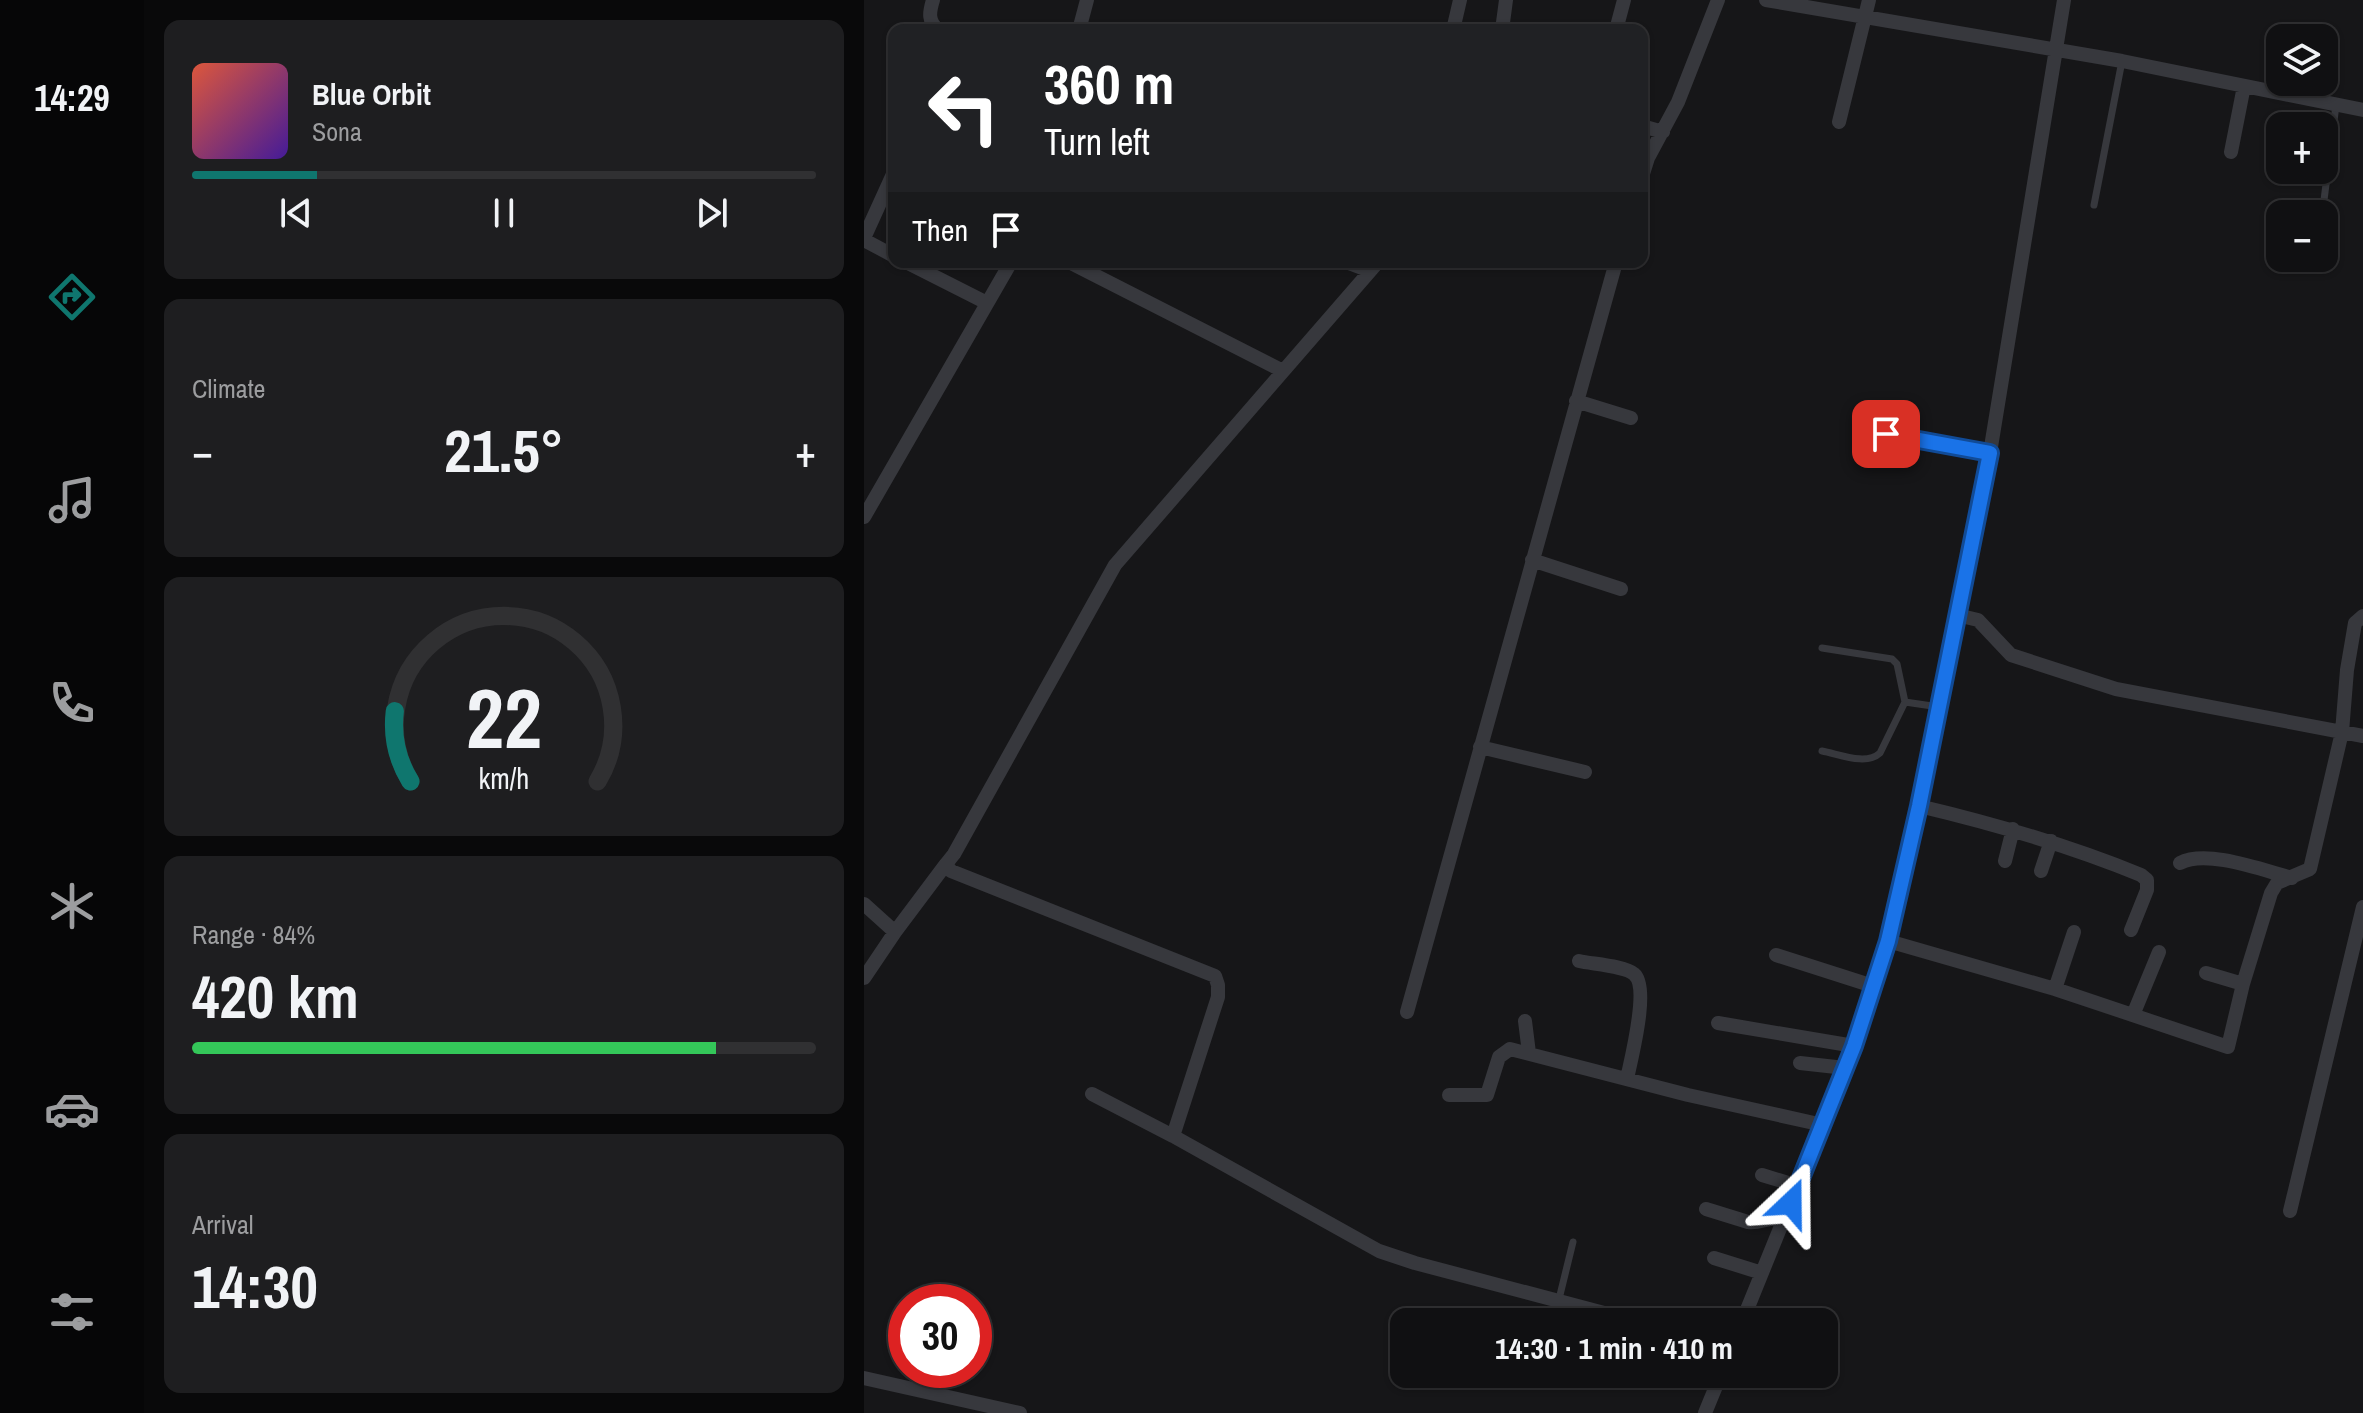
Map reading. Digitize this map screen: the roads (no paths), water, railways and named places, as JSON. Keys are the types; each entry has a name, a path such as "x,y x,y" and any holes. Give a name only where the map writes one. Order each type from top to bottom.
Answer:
{"street":[{"path":"932,24 929,13 933,0"},
{"path":"1081,24 1087,0"},
{"path":"1454,24 1460,0"},
{"path":"1503,24 1506,0"},
{"path":"1618,24 1624,0"},
{"path":"1648,158 1678,102 1718,0"},
{"path":"1766,0 2122,61 2363,110"},
{"path":"1839,122 1869,0"},
{"path":"1748,1308 1854,1046 1888,941 1919,806 1990,453 2064,0"},
{"path":"2231,152 2244,86"},
{"path":"1648,128 1663,132"},
{"path":"888,185 864,239 888,253"},
{"path":"918,268 987,303"},
{"path":"864,517 1007,268"},
{"path":"1081,268 1283,371"},
{"path":"864,978 946,864 1115,565 1372,268"},
{"path":"1407,1012 1614,268"},
{"path":"1576,401 1631,418"},
{"path":"1860,429 1990,453"},
{"path":"1532,560 1621,589"},
{"path":"1957,615 1978,620 2011,655 2116,689 2363,736"},
{"path":"1888,941 2055,989 2228,1047 2243,984 2271,893 2277,883 2310,869 2342,732 2355,623 2363,616"},
{"path":"1480,747 1585,772"},
{"path":"1919,806 2051,841 2147,880 2147,890 2131,930"},
{"path":"2005,861 2013,829"},
{"path":"2041,871 2051,841"},
{"path":"2180,863 2190,858 2209,858 2292,878"},
{"path":"946,864 951,871 1215,976 1218,997 1173,1136"},
{"path":"864,904 895,932"},
{"path":"2290,1211 2363,907"},
{"path":"2055,989 2074,932"},
{"path":"2133,1015 2159,952"},
{"path":"1776,955 1873,986"},
{"path":"1579,961 1623,969 1634,973 1640,981 1640,1004 1627,1079"},
{"path":"2206,973 2243,984"},
{"path":"1525,1021 1529,1053"},
{"path":"1718,1023 1854,1046"},
{"path":"1449,1095 1487,1095 1499,1057 1510,1049 1823,1125"},
{"path":"1800,1063 1845,1068"},
{"path":"1092,1094 1379,1251 1428,1267 1590,1308"},
{"path":"1762,1175 1798,1186"},
{"path":"1706,1209 1755,1223 1766,1218 1784,1219"},
{"path":"1714,1258 1762,1273"},
{"path":"864,1378 1020,1413"},
{"path":"1705,1413 1715,1388"}],"lane":[{"path":"2094,205 2122,61"},
{"path":"2324,200 2336,105"},
{"path":"1822,648 1892,659 1897,664 1905,702 1880,753 1874,758 1867,760 1822,751"},
{"path":"1905,702 1939,707"},
{"path":"1559,1299 1573,1242"}]}
